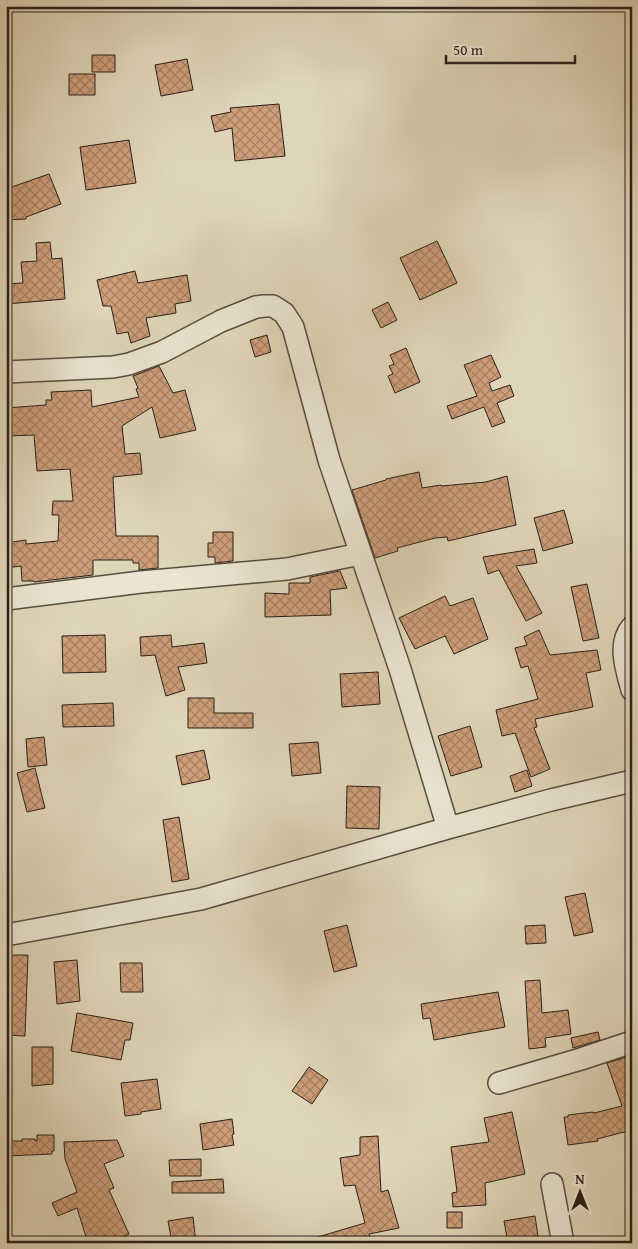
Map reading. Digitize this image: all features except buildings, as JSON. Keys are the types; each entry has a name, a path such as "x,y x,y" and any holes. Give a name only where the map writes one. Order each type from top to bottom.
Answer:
{"street":[{"path":"6,372 121,366 162,352 207,327 256,307 269,305 288,317 293,327 324,442 400,669 448,828"},
{"path":"6,599 141,582 287,569 360,554"},
{"path":"632,627 628,631 625,645 626,666 632,690"},
{"path":"6,935 201,899 448,828 551,800 632,781"},
{"path":"499,1083 632,1042"},
{"path":"552,1184 563,1243"}]}
